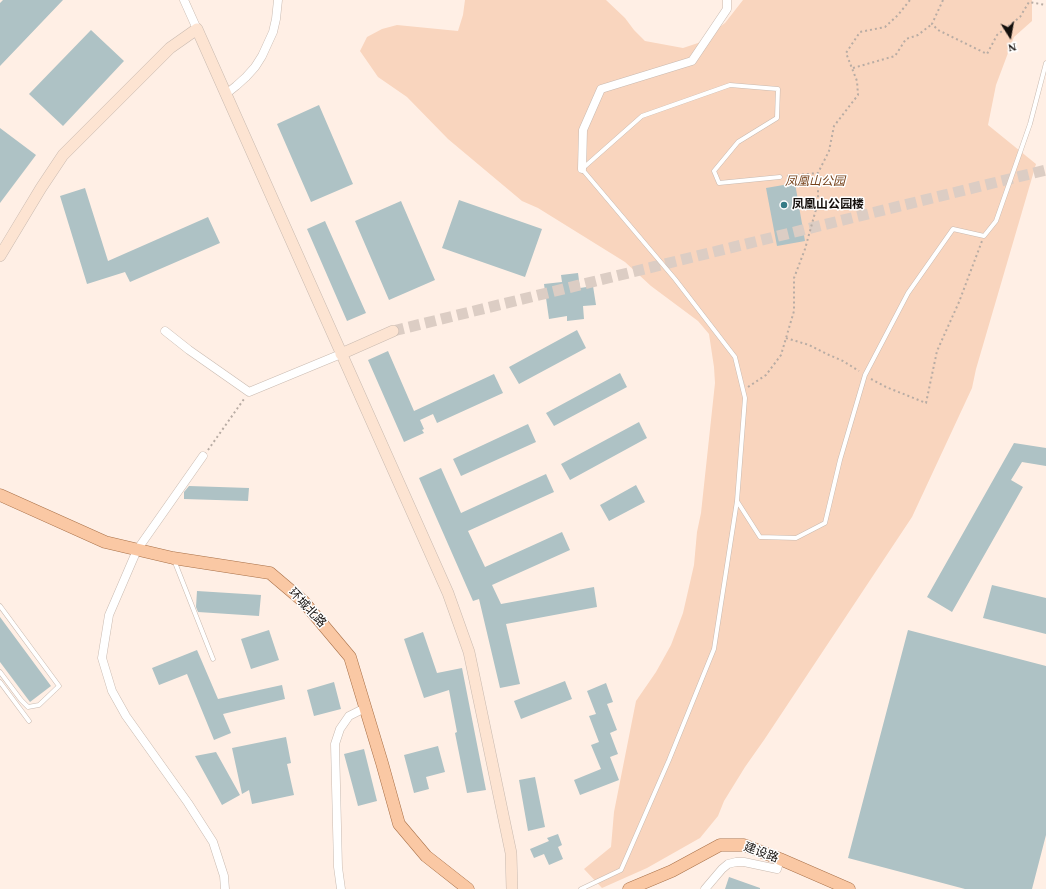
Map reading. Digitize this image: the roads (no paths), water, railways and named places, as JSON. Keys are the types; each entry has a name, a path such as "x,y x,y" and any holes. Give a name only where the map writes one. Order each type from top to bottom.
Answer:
{"main road":[{"name":"环城北路","path":"0,495 105,542 173,558 270,573 303,601 350,657 399,824 426,856 468,889"},
{"name":"建设路","path":"629,889 672,871 720,845 744,845 849,889"}],"street":[{"path":"184,0 448,593 469,652 511,853 512,889"},
{"path":"226,94 255,68 262,56 273,32 278,0"},
{"path":"582,170 583,130 601,89 692,61 727,9 727,0"},
{"path":"0,256 63,154 170,48 197,29"},
{"path":"165,331 189,350 249,392 393,332"},
{"path":"204,456 137,550 109,615 102,658 112,691 126,716 188,803 213,842 224,876 225,889"},
{"path":"341,889 338,867 335,744 340,729 350,716 365,708"},
{"path":"705,889 728,864 744,862 777,869 780,859"}],"lane":[{"path":"737,501 760,537 796,538 825,523 840,460 865,375 908,293 952,229 984,236 996,220 1030,124 1046,63"},
{"path":"581,889 621,870 669,760 714,649 737,501 744,398 735,357 675,279 582,170 642,116 730,85 778,89 777,118 738,142 714,171 719,183 780,177"},
{"path":"173,558 213,659"},
{"path":"0,606 59,686 39,705 28,707 0,672"},
{"path":"0,682 30,721"}],"tunnel":[{"path":"393,331 1046,170"}],"place":[{"name":"凤凰山公园楼","path":"784,205"}],"park label":[{"name":"凤凰山公园","path":"815,182"}]}
